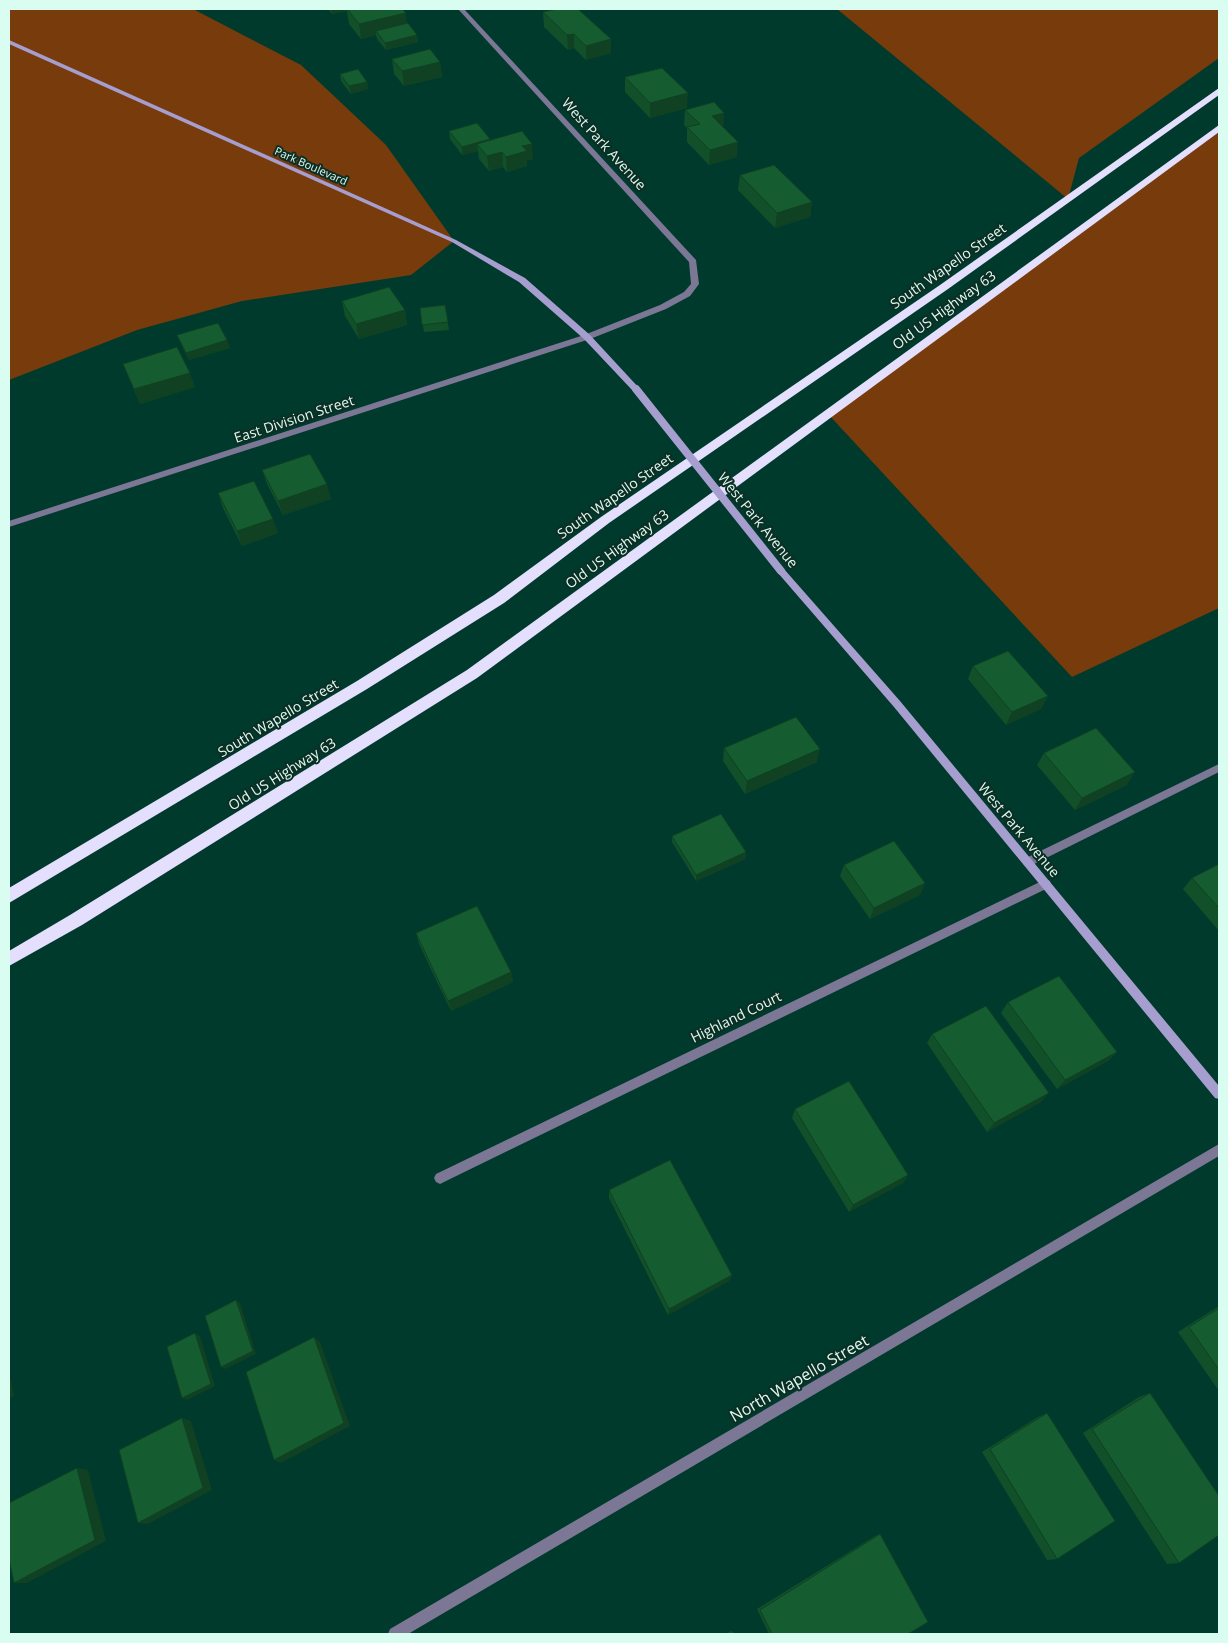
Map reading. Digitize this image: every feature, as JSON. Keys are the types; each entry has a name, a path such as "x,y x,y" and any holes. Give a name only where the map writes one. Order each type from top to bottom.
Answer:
{"highway":[{"name":"South Wapello Street","path":"9,896 362,685 499,599 605,520 944,288 1219,91"},
{"name":"Old US Highway 63","path":"9,960 472,674 1219,128"}],"main road":[{"name":"Park Boulevard","path":"9,42 454,241 522,280 587,337"},
{"name":"West Park Avenue","path":"587,337 636,389 781,571 897,704 1219,1094"}],"street":[{"name":"West Park Avenue","path":"461,9 693,262 695,284 687,294 663,307 587,337"},
{"name":"East Division Street","path":"9,524 587,337"},
{"path":"1028,862 1219,768"},
{"name":"Highland Court","path":"440,1178 1046,884"},
{"name":"North Wapello Street","path":"395,1634 1219,1150"}],"shaded area":[{"path":"9,9 193,9 301,65 386,145 454,241 411,275 242,301 137,330 9,380"},
{"path":"837,9 1219,9 1219,58 1079,158 1068,199"},
{"path":"1219,128 1219,608 1072,677 828,414"}],"building":[{"path":"347,9 402,9 406,13 359,24"},
{"path":"557,9 578,9 611,39 586,46 574,34 567,35 543,12"},
{"path":"408,23 417,35 385,43 376,31"},
{"path":"430,49 440,62 402,71 392,59"},
{"path":"662,68 688,93 650,103 625,77"},
{"path":"358,69 367,82 349,86 340,74"},
{"path":"714,102 724,113 712,116 738,142 710,150 687,127 700,124 685,110"},
{"path":"477,123 490,139 462,147 449,131"},
{"path":"522,131 532,144 522,146 527,151 506,157 502,152 487,156 477,144"},
{"path":"774,165 812,202 777,213 740,175"},
{"path":"389,287 405,310 356,324 342,301"},
{"path":"445,305 448,322 422,325 420,308"},
{"path":"218,323 227,340 186,353 177,335"},
{"path":"177,347 190,373 134,389 123,364"},
{"path":"310,454 327,484 278,501 262,470"},
{"path":"254,481 273,519 237,531 218,493"},
{"path":"1008,651 1048,696 1012,712 973,666"},
{"path":"796,717 820,749 747,781 724,748"},
{"path":"1096,728 1135,772 1082,798 1044,753"},
{"path":"721,814 746,852 696,875 672,836"},
{"path":"894,841 925,883 874,908 844,865"},
{"path":"1219,864 1219,908 1192,878"},
{"path":"477,906 511,972 448,1001 416,933"},
{"path":"1059,976 1117,1052 1065,1080 1008,1002"},
{"path":"986,1006 1049,1093 994,1123 932,1034"},
{"path":"849,1081 908,1175 853,1205 795,1109"},
{"path":"670,1160 732,1275 669,1309 609,1190"},
{"path":"236,1300 253,1351 221,1367 205,1316"},
{"path":"1219,1308 1219,1370 1189,1327"},
{"path":"195,1333 211,1384 182,1398 167,1347"},
{"path":"314,1337 344,1423 274,1460 246,1372"},
{"path":"1150,1393 1219,1496 1219,1535 1179,1563 1092,1429"},
{"path":"1047,1413 1115,1521 1057,1559 990,1449"},
{"path":"182,1418 203,1488 138,1523 119,1450"},
{"path":"77,1468 95,1540 14,1583 9,1559 9,1503"},
{"path":"880,1534 928,1622 908,1634 772,1634 760,1610"}]}
